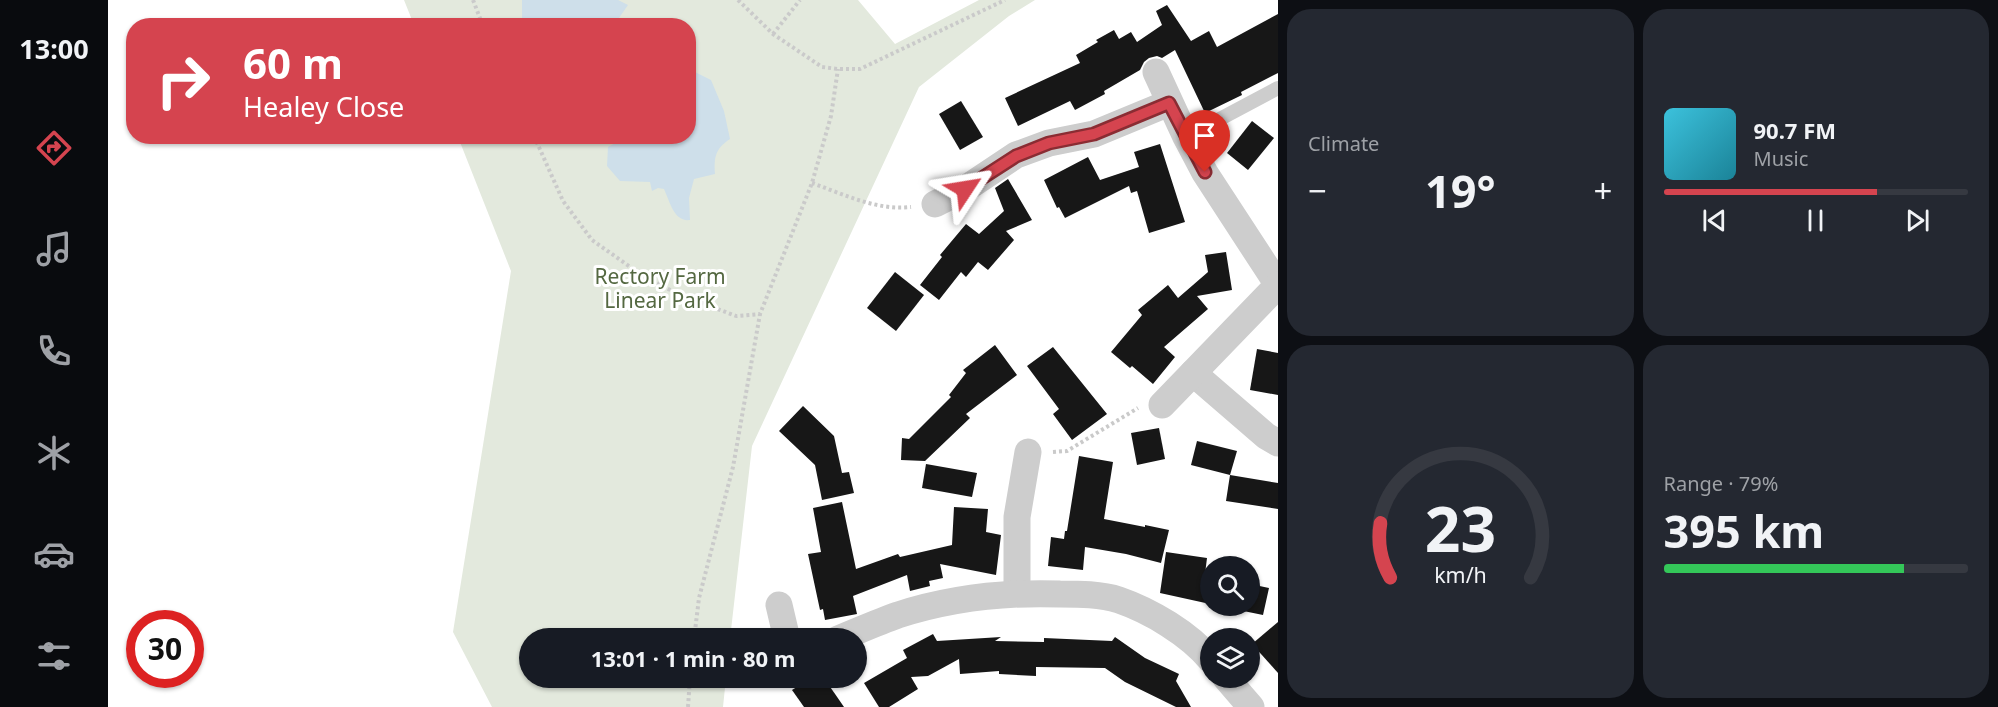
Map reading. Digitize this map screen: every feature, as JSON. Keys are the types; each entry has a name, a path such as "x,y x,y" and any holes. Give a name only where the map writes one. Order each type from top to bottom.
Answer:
{"street":[{"path":"1156,72 1186,138 1205,172 1278,285 1162,405"},
{"path":"935,204 965,189 1016,156 1049,143 1094,134 1169,103"},
{"path":"1193,373 1266,436 1278,443"},
{"path":"1017,593 1017,517 1028,452"},
{"path":"866,628 898,615 965,599 1017,593 1078,594 1118,600 1163,621 1200,647"},
{"path":"779,605 784,628"},
{"path":"1235,688 1251,707"}],"lane":[{"path":"1186,138 1278,88"}],"path":[{"path":"473,0 480,18"},
{"path":"738,0 773,34 822,67 838,69 860,69 1005,0"},
{"path":"773,34 800,0"},
{"path":"695,628 699,598 733,467 760,314 812,183 831,116 838,69"},
{"path":"538,144 563,201 592,240 643,276 678,294 736,316 760,314"},
{"path":"812,183 874,204 901,208 935,204"},
{"path":"1028,452 1067,451 1138,408 1162,405"},
{"path":"688,707 689,688"}],"green space":[{"name":"Rectory Farm Linear Park","path":"404,0 858,0 895,44 979,0 1035,0 1009,16 919,87 752,446 731,628 519,628 519,688 725,688 723,707 492,707 453,632 511,271 461,144 696,144 696,18 411,18"}],"water":[{"path":"522,0 618,0 628,5 619,18 522,18"},
{"path":"696,72 711,80 724,111 730,139 721,146 716,154 715,174 694,179 689,198 690,220 680,218 676,214 664,189 658,188 652,191 650,182 620,181 607,166 608,147 613,144 696,144"}],"building":[{"path":"1167,5 1191,41 1209,31 1217,47 1278,14 1278,73 1241,92 1242,95 1205,113 1175,50 1162,58 1157,56 1149,58 1140,70 1104,91 1105,94 1075,110 1070,101 1018,126 1005,98 1080,63 1076,55 1114,30 1119,39 1131,32 1137,42 1162,25 1156,11"},
{"path":"961,101 983,137 960,150 939,114"},
{"path":"1252,121 1274,138 1248,170 1227,153"},
{"path":"1160,144 1185,222 1149,233 1137,191 1131,193 1129,186 1065,218 1059,207 1057,208 1044,180 1088,157 1100,180 1139,167 1134,152"},
{"path":"1008,179 1032,220 1006,231 1014,240 988,270 978,262 966,277 961,272 939,300 920,285 942,257 940,255 966,224 979,234 1004,211 995,188"},
{"path":"1226,252 1232,290 1197,296 1208,309 1164,347 1175,357 1153,384 1111,352 1142,315 1138,310 1168,285 1178,298 1208,272 1205,255"},
{"path":"895,272 924,295 896,331 867,308"},
{"path":"995,345 1017,375 966,414 970,418 925,461 901,460 902,438 909,439 951,397 949,395 966,373 963,370"},
{"path":"1053,347 1107,414 1072,440 1053,414 1059,409 1027,366"},
{"path":"1257,349 1278,353 1278,395 1250,390"},
{"path":"803,406 834,436 842,473 849,472 854,493 822,500 815,465 779,431"},
{"path":"1159,428 1165,459 1137,465 1131,433"},
{"path":"1197,441 1237,451 1230,475 1191,465"},
{"path":"1079,456 1113,462 1104,519 1169,530 1161,563 1085,547 1083,570 1048,566 1051,537 1064,539 1065,531 1067,531"},
{"path":"926,464 977,473 972,497 922,488"},
{"path":"1230,475 1278,483 1278,509 1226,501"},
{"path":"842,502 856,569 898,554 900,557 952,545 954,507 988,509 986,532 1001,535 996,575 940,564 943,578 929,581 930,586 910,591 907,575 853,596 857,614 825,620 823,609 820,610 808,554 821,552 813,508"},
{"path":"1166,552 1200,557 1200,602 1160,593"},
{"path":"1260,586 1269,588 1263,615 1260,614"},
{"path":"1278,622 1278,673 1260,653 1260,637"},
{"path":"933,634 937,641 1001,637 995,641 1044,642 1044,638 1112,641 1115,637 1145,658 1179,674 1176,681 1191,707 1176,707 1125,682 1105,668 1036,667 1036,676 999,674 999,671 960,674 959,659 928,676 911,677 918,689 889,707 879,707 867,688 867,681 907,658 903,650"},
{"path":"795,688 831,688 844,707 804,707 792,690"}],"route":[{"path":"965,189 1016,156 1049,143 1094,134 1169,103 1205,172"}]}
